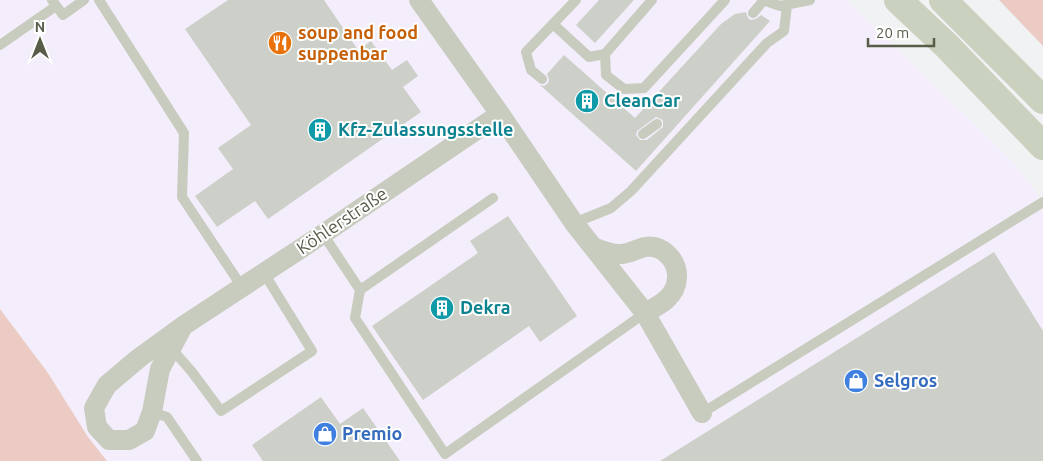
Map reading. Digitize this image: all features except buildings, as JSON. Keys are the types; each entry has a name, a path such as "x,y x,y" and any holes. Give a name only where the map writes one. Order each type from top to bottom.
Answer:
{"main road":[{"path":"898,0 947,46 1043,146"},
{"path":"942,0 1043,100"}],"street":[{"path":"419,0 574,223 645,313 702,413"},
{"name":"Köhlerstraße","path":"183,326 160,369 152,412 145,432 129,440 109,440 97,427 94,408 107,385 139,358 183,326 500,114"},
{"path":"593,247 611,254 621,254 646,247 661,250 673,260 677,272 676,287 664,302 645,313"}],"lane":[{"path":"0,45 54,3 63,16 84,0"},
{"path":"99,0 184,133 182,197 242,287"},
{"path":"542,80 531,70 526,52 576,0"},
{"path":"553,24 589,57 605,54 652,0"},
{"path":"605,54 606,75 624,89 644,88 725,0"},
{"path":"753,13 763,0 780,6 810,0"},
{"path":"574,223 611,208 631,191 767,43 784,31 787,5"},
{"path":"643,134 657,124"},
{"path":"360,290 493,198"},
{"path":"702,413 1043,202"},
{"path":"323,234 360,290 355,318 445,454 645,313"},
{"path":"171,348 192,372 221,411 312,351 264,273"},
{"path":"152,412 167,417 198,461"}],"shaded area":[{"path":"0,0 847,0 1017,166 1043,202 1043,461 107,461 88,437 48,373 0,309"},
{"path":"999,0 1043,0 1043,46"},
{"path":"0,309 48,373 88,437 107,461 0,461"}],"place":[{"name":"soup and food suppenbar","path":"280,43"},
{"name":"CleanCar","path":"587,101"},
{"name":"Kfz-Zulassungsstelle","path":"320,130"},
{"name":"Dekra","path":"442,308"},
{"name":"Selgros","path":"856,381"},
{"name":"Premio","path":"325,434"}]}
